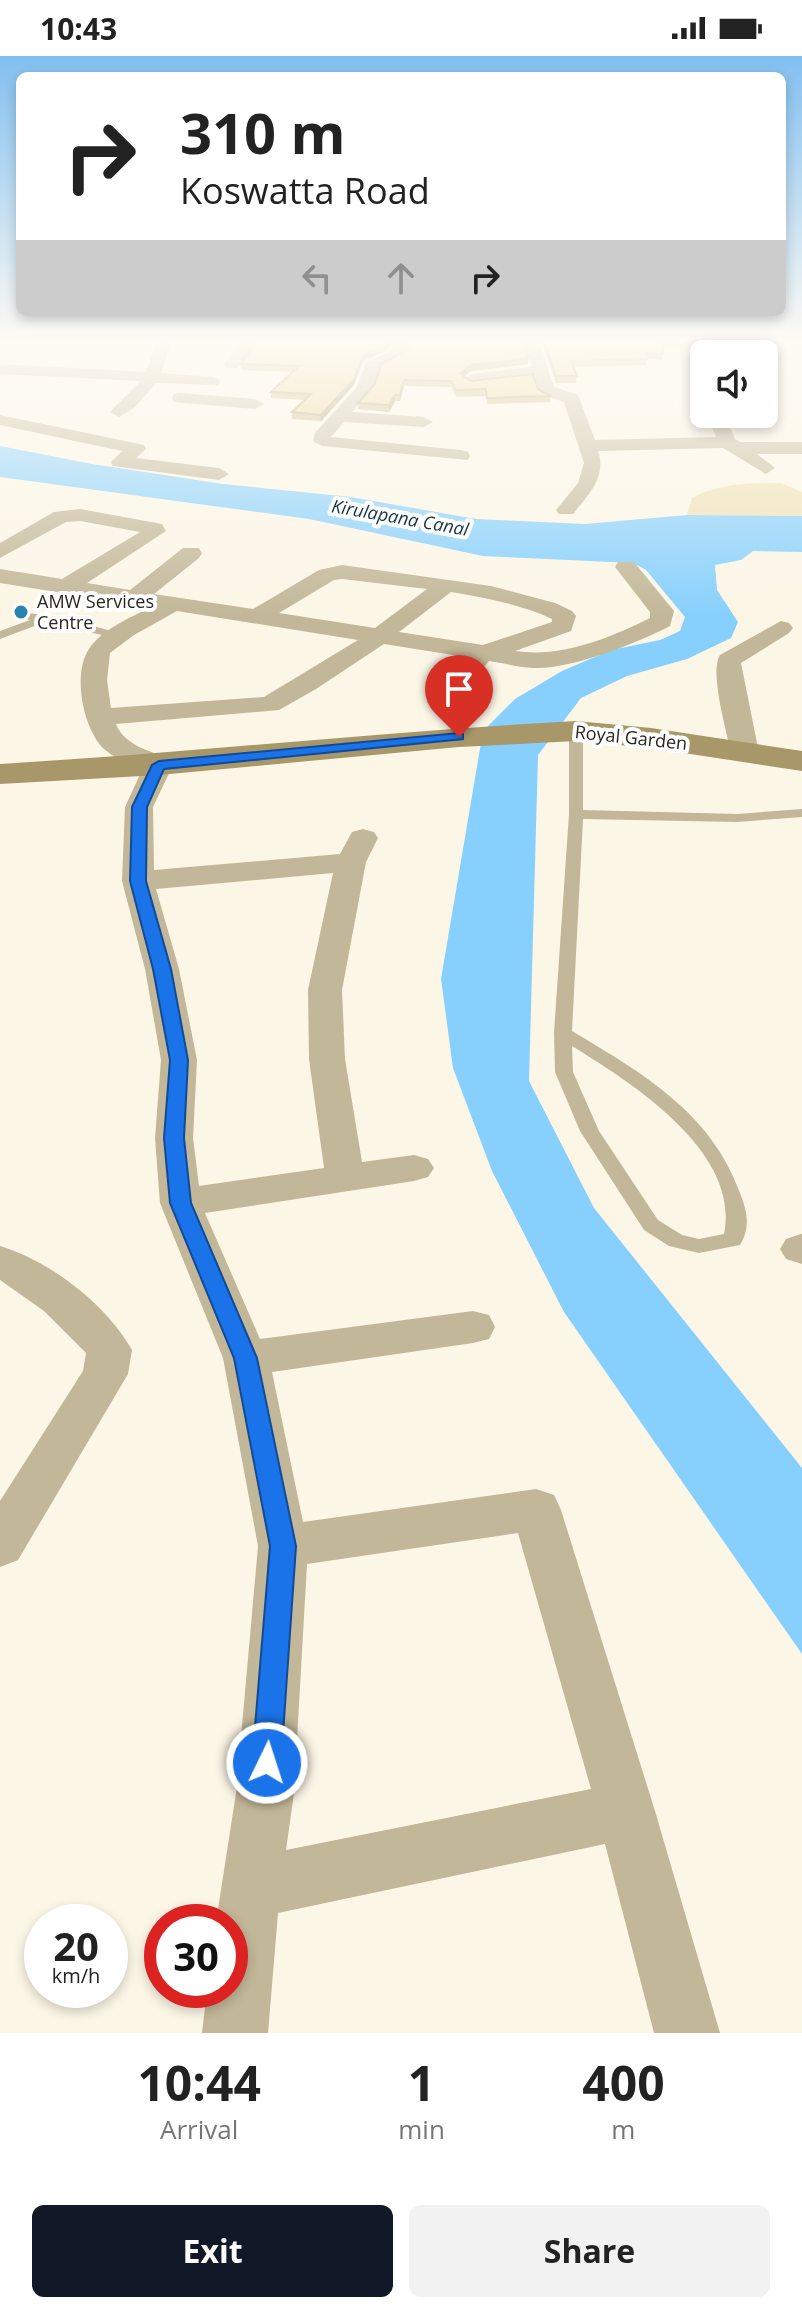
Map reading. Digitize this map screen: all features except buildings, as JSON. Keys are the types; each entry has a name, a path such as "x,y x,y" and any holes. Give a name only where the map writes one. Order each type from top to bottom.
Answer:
{"street":[{"path":"55,431 137,449 120,462 219,474"},
{"path":"326,431 321,437 322,441 405,457 461,456"},
{"path":"566,510 587,484 593,463 582,431"},
{"path":"724,431 732,445 762,465 796,455"},
{"path":"587,446 732,445 796,455"},
{"path":"0,552 61,516 80,515 155,528 156,531 65,587"},
{"path":"134,598 191,553"},
{"path":"0,576 535,661 642,632 662,621 662,611 626,567"},
{"path":"258,616 327,575 342,572 445,586 528,602 554,609 564,616 563,626 482,654 454,687 449,701"},
{"path":"99,717 270,704 307,684 377,638 445,586"},
{"path":"173,604 119,635 97,652 94,666 99,717 110,740 159,765 139,807 138,881 162,969 179,1060 174,1138 180,1203 246,1358 283,1546 265,1793 250,1888 235,2033"},
{"path":"745,753 730,681 729,660 781,628"},
{"name":"Royal Garden","path":"7,774 159,765 459,737 568,731 651,738 802,761"},
{"path":"138,881 357,850 325,990 327,1059 345,1178"},
{"path":"180,1203 414,1168"},
{"path":"0,1261 18,1269 96,1331 109,1350 105,1374 0,1545"},
{"path":"246,1358 473,1327"},
{"path":"283,1546 536,1510 626,1811 687,2033"},
{"path":"250,1888 626,1811"}],"lane":[{"path":"18,615 47,618 119,635"},
{"path":"0,635 47,618"},
{"path":"563,1033 635,1077 690,1123 722,1170 738,1215 733,1240 699,1246 676,1241 651,1225 590,1131 564,1072 563,1033 576,814 568,731"},
{"path":"576,814 737,818 802,813"}],"shaded area":[{"path":"781,483 802,492 802,516 687,515 692,498 713,489"}],"water":[{"name":"Kirulapana Canal","path":"0,446 92,464 223,484 351,497 476,519 585,524 687,515 802,516 802,552 753,551 741,560 715,565 717,590 738,622 731,638 687,659 627,676 581,698 538,755 529,1081 594,1208 802,1468 802,1654 564,1312 492,1171 453,1068 441,979 483,731 515,699 562,671 611,650 660,640 680,631 685,617 646,570 633,563 483,556 309,519 0,477"}],"place":[{"name":"AMW Services Centre","path":"21,612"}],"route":[{"path":"267,1763 283,1546 246,1358 180,1203 174,1138 179,1060 162,969 138,881 139,807 159,765 459,737"}]}
